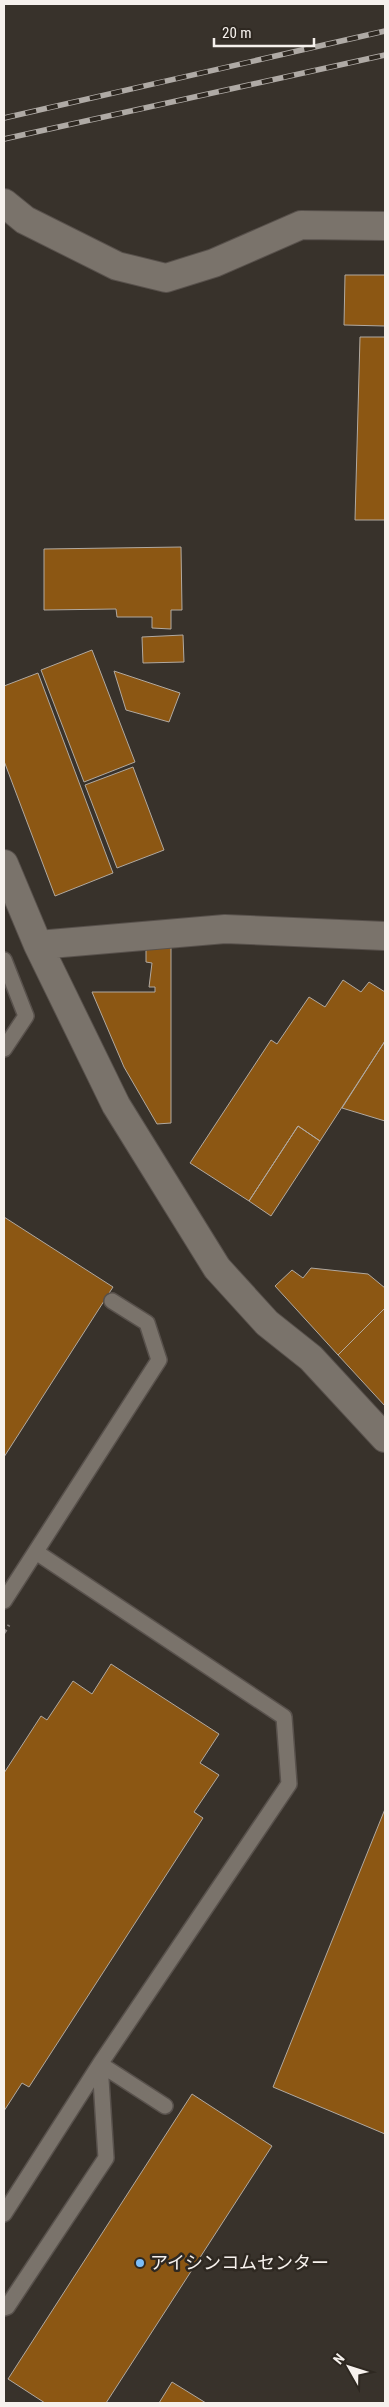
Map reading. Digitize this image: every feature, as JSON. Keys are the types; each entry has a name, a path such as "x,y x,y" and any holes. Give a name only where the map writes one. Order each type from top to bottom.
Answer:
{"street":[{"path":"4,203 25,220 117,266 166,278 214,263 301,225 385,226"},
{"path":"4,864 38,945 116,1105 217,1268 267,1323 310,1358 385,1438"},
{"path":"38,945 225,929 385,936"}],"lane":[{"path":"4,960 26,1016 4,1049"},
{"path":"4,1601 159,1360 147,1322 112,1301"},
{"path":"4,2214 100,2064 289,1784 284,1717 36,1552"},
{"path":"100,2064 164,2106"},
{"path":"4,2308 7,2307 106,2158 100,2064"}],"building":[{"path":"345,275 385,275 385,326 344,325"},
{"path":"360,337 385,337 385,520 355,520"},
{"path":"181,547 182,610 171,610 171,629 152,628 152,617 117,617 116,609 44,610 44,549"},
{"path":"183,635 184,662 143,663 142,637"},
{"path":"92,650 135,762 84,782 41,670"},
{"path":"114,671 180,693 169,722 126,710"},
{"path":"38,673 113,873 55,896 4,761 4,686"},
{"path":"133,767 164,850 117,868 85,785"},
{"path":"171,947 171,1123 157,1124 124,1067 92,992 155,992 155,987 149,987 152,963 146,962 146,948"},
{"path":"343,980 361,992 369,982 385,992 385,1041 320,1141 298,1126 249,1201 190,1163 271,1040 277,1044 309,997 325,1007"},
{"path":"385,1041 385,1121 342,1108"},
{"path":"298,1126 320,1141 271,1216 249,1201"},
{"path":"4,1217 113,1287 4,1457"},
{"path":"311,1268 368,1274 385,1288 385,1308 338,1355 275,1286 292,1270 303,1278"},
{"path":"385,1308 385,1406 338,1355"},
{"path":"111,1664 219,1734 200,1763 219,1775 194,1812 203,1818 29,2087 22,2083 4,2111 4,1773 41,1716 47,1720 73,1681 92,1694"},
{"path":"385,1809 385,2134 273,2087"},
{"name":"アイシンコムセンター","path":"192,2094 272,2146 106,2403 45,2403 8,2379"},
{"path":"172,2382 206,2403 159,2403"}],"railway":[{"path":"4,118 385,31"},
{"path":"4,139 385,55"}],"place":[{"name":"アイシンコムセンター","path":"140,2263"}]}
